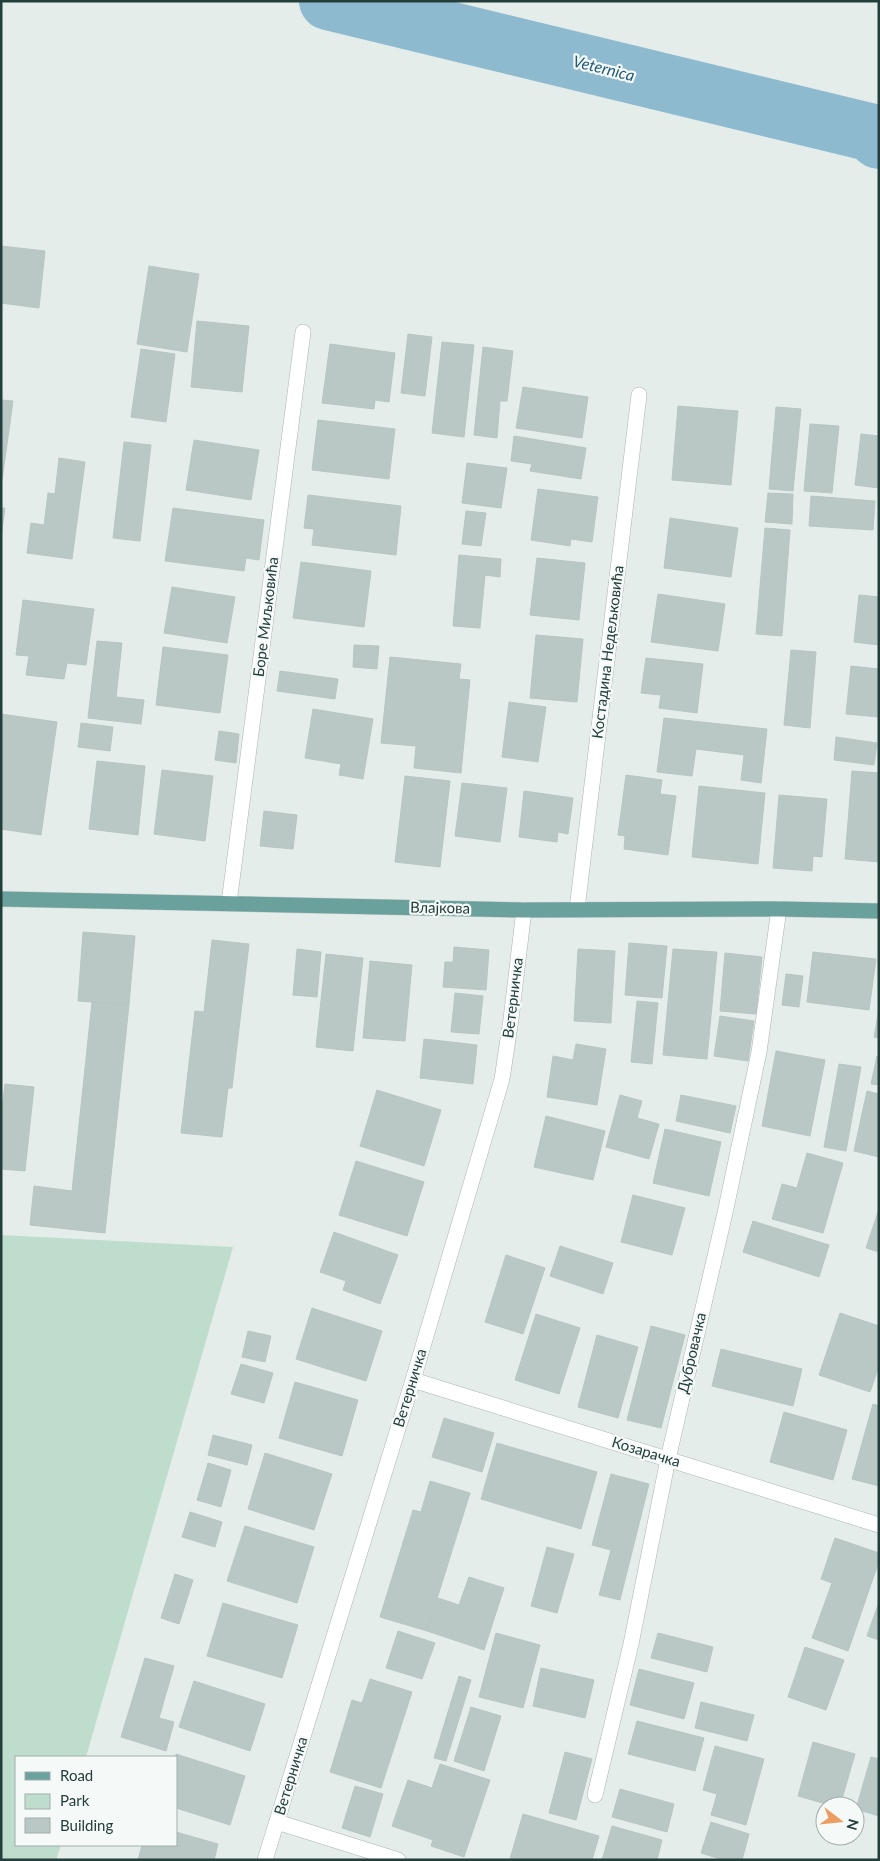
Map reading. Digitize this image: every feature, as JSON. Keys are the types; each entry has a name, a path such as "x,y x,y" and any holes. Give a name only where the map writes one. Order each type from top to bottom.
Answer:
{"main road":[{"name":"Влајкова","path":"1,899 524,910 779,909 879,911"}],"street":[{"name":"Боре Миљковића","path":"230,903 303,332"},
{"name":"Костадина Недељковића","path":"577,910 639,395"},
{"name":"Дубровачка","path":"595,1795 631,1644 668,1459 725,1213 759,1052 779,909"},
{"name":"Ветерничка","path":"265,1860 413,1380 502,1079 512,1019 524,910"},
{"name":"Козарачка","path":"413,1380 879,1525"},
{"path":"277,1822 398,1860"}],"green space":[{"path":"1,1235 233,1247 86,1756 15,1756 15,1846 61,1846 56,1860 1,1860"}],"building":[{"path":"1,246 45,251 39,308 1,303"},
{"path":"149,266 199,274 187,352 137,344"},
{"path":"197,321 249,326 242,392 191,387"},
{"path":"408,334 432,337 425,396 401,393"},
{"path":"442,342 474,345 464,437 432,433"},
{"path":"330,344 395,353 389,402 375,400 374,409 322,403"},
{"path":"483,347 513,351 507,401 500,401 497,438 474,435"},
{"path":"141,349 175,354 166,422 131,417"},
{"path":"523,387 588,397 582,438 516,428"},
{"path":"1,400 13,401 2,480 1,480"},
{"path":"678,406 738,411 731,485 672,480"},
{"path":"776,407 801,409 793,491 769,489"},
{"path":"318,420 395,429 389,479 312,470"},
{"path":"810,424 839,426 832,493 804,491"},
{"path":"861,434 879,436 879,488 855,485"},
{"path":"514,436 586,448 581,479 530,471 532,464 511,461"},
{"path":"194,440 259,450 251,500 186,490"},
{"path":"124,442 151,445 140,541 113,538"},
{"path":"59,458 85,462 72,559 27,553 31,523 44,525 48,493 55,494"},
{"path":"467,463 507,468 501,508 462,503"},
{"path":"538,489 598,497 592,542 571,539 570,546 531,540"},
{"path":"768,493 793,494 792,524 765,522"},
{"path":"308,495 401,506 396,555 312,545 314,529 304,528"},
{"path":"811,496 875,501 873,530 809,526"},
{"path":"1,508 5,508 1,537"},
{"path":"173,508 264,520 259,560 246,558 244,571 165,561"},
{"path":"466,511 486,513 481,546 462,544"},
{"path":"670,518 738,528 731,577 664,568"},
{"path":"765,528 790,530 782,636 756,634"},
{"path":"459,555 501,559 500,577 485,575 480,628 453,626"},
{"path":"537,558 585,563 579,620 530,615"},
{"path":"301,562 371,571 364,627 293,618"},
{"path":"172,587 235,597 227,643 164,633"},
{"path":"658,594 725,604 718,651 651,642"},
{"path":"859,595 879,597 879,645 854,642"},
{"path":"23,600 94,609 86,665 67,663 64,679 26,675 29,656 16,655"},
{"path":"536,635 583,639 577,702 530,698"},
{"path":"97,641 122,643 116,697 144,700 141,724 88,718"},
{"path":"354,645 379,646 377,669 353,667"},
{"path":"163,647 228,655 220,713 156,705"},
{"path":"791,650 816,652 810,728 784,725"},
{"path":"390,657 461,664 459,679 470,680 461,773 414,768 416,746 381,743"},
{"path":"646,658 703,664 697,713 659,708 661,695 641,693"},
{"path":"851,666 879,669 879,717 846,714"},
{"path":"280,671 338,679 335,699 277,691"},
{"path":"509,702 546,707 538,762 502,757"},
{"path":"313,709 373,719 363,779 339,775 341,764 305,758"},
{"path":"1,714 57,722 41,835 1,829"},
{"path":"664,718 767,729 761,783 741,780 744,755 696,749 692,776 657,772"},
{"path":"81,723 113,727 110,751 78,747"},
{"path":"219,731 239,734 236,763 215,760"},
{"path":"836,737 877,743 874,765 834,760"},
{"path":"97,761 145,766 138,835 89,829"},
{"path":"162,770 213,776 205,841 154,834"},
{"path":"852,771 879,773 879,862 845,859"},
{"path":"626,775 662,780 660,794 676,796 668,855 624,849 625,836 618,835"},
{"path":"405,776 450,781 440,867 395,862"},
{"path":"462,783 507,788 500,842 455,836"},
{"path":"699,786 765,793 758,864 692,857"},
{"path":"524,791 573,798 568,834 558,832 557,842 519,837"},
{"path":"779,795 827,799 822,857 813,856 812,871 773,868"},
{"path":"264,811 297,815 293,849 260,846"},
{"path":"83,932 135,936 129,1005 78,1001"},
{"path":"212,940 249,944 232,1088 228,1088 222,1137 181,1133 195,1011 204,1012"},
{"path":"629,943 667,946 662,998 625,995"},
{"path":"454,947 489,950 486,990 443,987 445,962 453,962"},
{"path":"297,949 321,952 317,997 293,995"},
{"path":"578,949 615,951 611,1023 574,1021"},
{"path":"673,949 717,952 707,1059 663,1055"},
{"path":"813,952 876,959 869,1010 807,1002"},
{"path":"725,953 762,957 756,1014 720,1011"},
{"path":"326,954 363,958 353,1051 316,1047"},
{"path":"370,961 412,965 405,1041 363,1038"},
{"path":"786,974 803,976 799,1007 782,1005"},
{"path":"455,993 483,996 479,1034 451,1032"},
{"path":"637,1001 658,1003 652,1064 631,1062"},
{"path":"92,1002 129,1005 105,1233 30,1225 34,1186 72,1191"},
{"path":"879,1009 879,1038 874,1037"},
{"path":"720,1016 754,1021 748,1061 714,1056"},
{"path":"424,1039 477,1045 473,1084 420,1078"},
{"path":"576,1044 606,1049 597,1105 547,1097 553,1056 573,1060"},
{"path":"776,1051 825,1060 810,1136 762,1126"},
{"path":"877,1056 879,1057 879,1085 871,1084"},
{"path":"839,1064 861,1067 846,1151 824,1147"},
{"path":"5,1084 34,1087 25,1171 1,1169 1,1115"},
{"path":"377,1090 441,1110 424,1166 360,1146"},
{"path":"867,1091 879,1094 879,1157 854,1151"},
{"path":"620,1095 642,1101 637,1118 659,1124 649,1159 606,1147"},
{"path":"681,1095 736,1106 730,1133 676,1121"},
{"path":"546,1116 605,1131 593,1180 534,1167"},
{"path":"665,1129 721,1142 709,1196 653,1183"},
{"path":"807,1153 843,1163 823,1233 772,1219 782,1184 797,1188"},
{"path":"356,1161 424,1182 407,1236 339,1215"},
{"path":"633,1195 685,1208 672,1255 621,1242"},
{"path":"879,1209 879,1252 866,1248"},
{"path":"753,1221 829,1245 819,1277 743,1252"},
{"path":"334,1232 398,1255 380,1304 343,1290 346,1281 320,1272"},
{"path":"560,1246 613,1263 603,1294 550,1276"},
{"path":"506,1255 545,1268 523,1334 485,1322"},
{"path":"312,1308 382,1331 366,1381 296,1359"},
{"path":"840,1313 879,1326 879,1366 870,1392 819,1375"},
{"path":"536,1314 580,1328 559,1394 515,1380"},
{"path":"651,1326 685,1335 661,1428 627,1420"},
{"path":"248,1331 271,1336 265,1362 242,1357"},
{"path":"597,1335 638,1347 618,1418 578,1407"},
{"path":"721,1349 802,1369 793,1406 712,1386"},
{"path":"241,1364 273,1373 264,1403 231,1394"},
{"path":"295,1382 358,1400 342,1456 279,1438"},
{"path":"873,1404 879,1406 879,1486 852,1479"},
{"path":"784,1412 847,1430 833,1480 770,1462"},
{"path":"444,1418 494,1433 482,1472 432,1457"},
{"path":"213,1435 252,1445 247,1465 208,1455"},
{"path":"497,1443 597,1472 581,1529 481,1499"},
{"path":"265,1453 332,1474 314,1530 248,1509"},
{"path":"208,1463 231,1470 221,1507 197,1500"},
{"path":"611,1474 649,1484 620,1600 599,1595 611,1550 592,1545"},
{"path":"430,1481 470,1493 427,1631 380,1617 413,1510 421,1512"},
{"path":"190,1512 222,1522 215,1547 182,1537"},
{"path":"245,1526 314,1547 297,1603 227,1581"},
{"path":"835,1538 879,1553 879,1561 848,1651 812,1638 832,1583 821,1579"},
{"path":"547,1547 574,1554 557,1613 531,1606"},
{"path":"175,1574 193,1580 179,1624 161,1618"},
{"path":"469,1577 504,1588 484,1650 427,1631 438,1598 459,1605"},
{"path":"879,1602 879,1640 867,1636"},
{"path":"223,1603 298,1625 282,1678 207,1656"},
{"path":"398,1631 435,1643 422,1679 386,1668"},
{"path":"496,1633 540,1645 523,1708 479,1697"},
{"path":"658,1633 713,1647 707,1672 651,1658"},
{"path":"805,1647 844,1660 826,1710 788,1697"},
{"path":"145,1658 174,1666 159,1718 174,1722 166,1751 121,1737"},
{"path":"541,1668 594,1680 585,1718 533,1706"},
{"path":"639,1669 694,1683 684,1719 630,1705"},
{"path":"459,1676 471,1680 446,1761 434,1758"},
{"path":"370,1679 412,1692 381,1788 330,1772 352,1700 362,1703"},
{"path":"194,1681 265,1704 250,1751 179,1727"},
{"path":"701,1702 754,1715 747,1741 695,1728"},
{"path":"471,1707 501,1716 484,1771 454,1761"},
{"path":"637,1721 704,1738 695,1771 628,1754"},
{"path":"813,1742 855,1754 843,1796 815,1796 815,1801 798,1796"},
{"path":"715,1746 764,1759 746,1825 711,1815 717,1794 703,1790"},
{"path":"565,1752 592,1759 576,1820 549,1813"},
{"path":"176,1754 245,1776 230,1825 178,1809 178,1756"},
{"path":"871,1757 879,1759 879,1816 865,1812 865,1796 860,1796"},
{"path":"440,1764 490,1780 464,1857 431,1846 433,1840 392,1826 408,1780 432,1788"},
{"path":"355,1786 383,1794 370,1837 342,1828"},
{"path":"620,1789 674,1804 667,1832 612,1817"},
{"path":"523,1814 599,1836 592,1860 510,1859"},
{"path":"711,1822 749,1834 742,1860 724,1860 701,1853"},
{"path":"612,1826 662,1840 657,1860 602,1860"},
{"path":"178,1833 218,1844 214,1860 138,1860 142,1846 178,1846"}],"waterway":[{"name":"Veternica","path":"328,1 869,132 879,140"}]}
